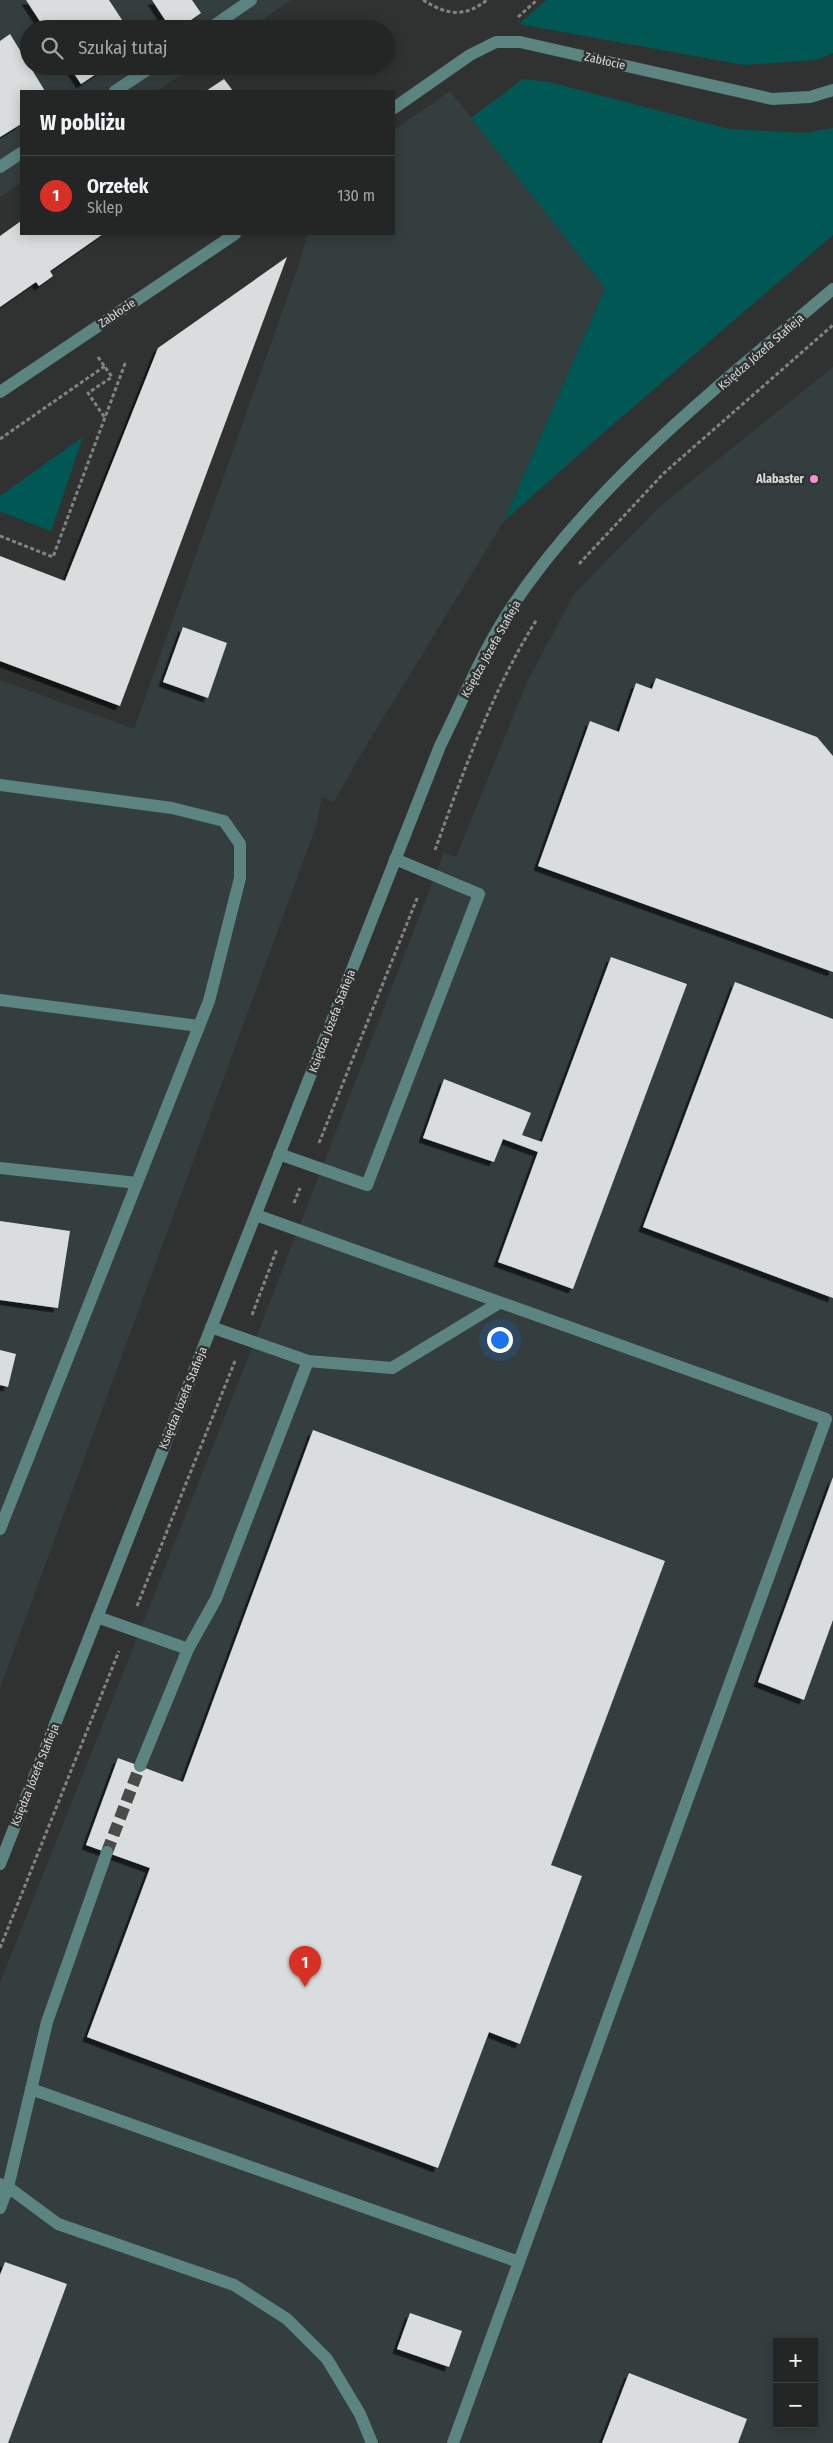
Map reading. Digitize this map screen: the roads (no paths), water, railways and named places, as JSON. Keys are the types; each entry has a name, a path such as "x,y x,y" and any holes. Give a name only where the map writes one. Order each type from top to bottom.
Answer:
{"street":[{"path":"222,20 251,0"},
{"name":"Zabłocie","path":"395,107 470,55 496,42 520,42 772,99 810,97 833,90"},
{"path":"117,90 139,75"},
{"path":"0,166 20,154"},
{"name":"Zabłocie","path":"0,392 234,235"},
{"name":"Księdza Józefa Stafieja","path":"0,1864 440,746 475,674 511,609 552,555 604,495 654,446 833,289"},
{"path":"0,785 172,808 224,821 240,844 240,878 209,1001 0,1530"},
{"path":"279,1154 367,1185 479,894 396,859"},
{"path":"0,1000 199,1026"},
{"path":"0,1168 137,1183"},
{"path":"256,1215 826,1420 453,2443"},
{"path":"211,1328 308,1361 392,1368 499,1302"},
{"path":"140,1766 188,1648 216,1599 308,1361"},
{"path":"97,1616 188,1648"},
{"path":"0,2208 4,2186 31,2089 47,2022 107,1852"},
{"path":"31,2089 519,2262"},
{"path":"4,2186 58,2224 234,2285 287,2319 327,2359 360,2414 372,2443"}],"tunnel":[{"path":"107,1852 140,1766"}],"place":[{"name":"Alabaster","path":"814,479"},
{"name":"Orzełek","path":"305,1987"}]}
